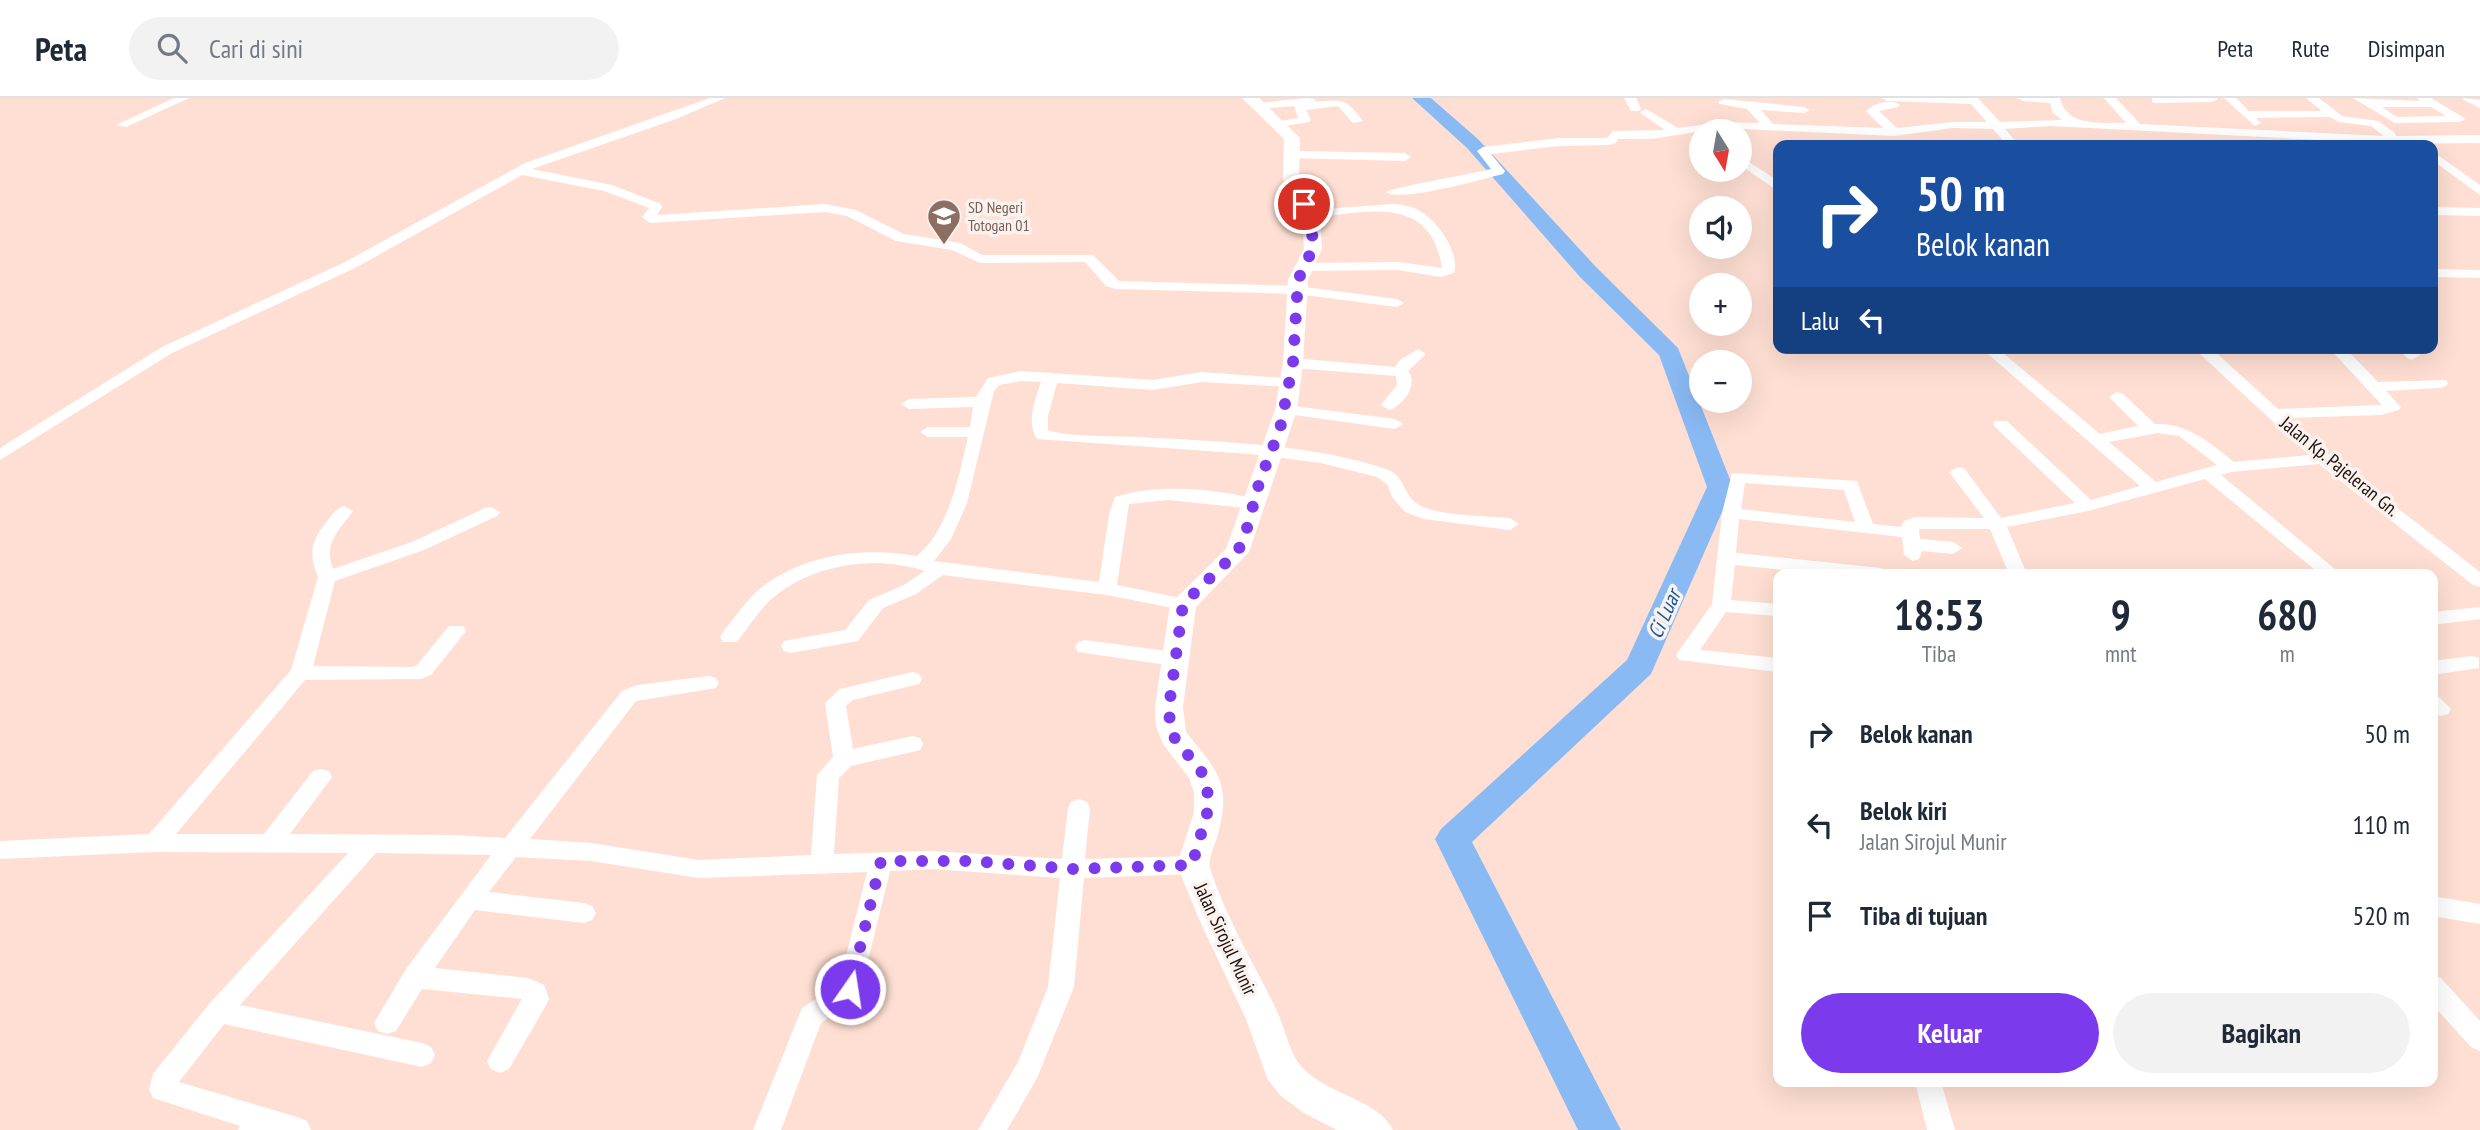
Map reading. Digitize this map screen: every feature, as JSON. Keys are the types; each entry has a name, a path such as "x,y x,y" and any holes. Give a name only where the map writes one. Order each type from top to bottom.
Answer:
{"street":[{"path":"122,125 183,98"},
{"path":"0,456 167,350 350,265 520,171 558,154 647,127 719,98"},
{"path":"1281,116 1345,98"},
{"path":"2023,98 2054,99 2057,111 2074,124"},
{"path":"2110,98 2137,128"},
{"path":"2312,98 2342,120 2380,125 2398,140"},
{"path":"2468,98 2480,106"},
{"path":"1894,131 1872,113 1873,109 1891,102 1973,100 2009,140"},
{"path":"2157,100 2232,100 2278,140"},
{"path":"2363,101 2428,101 2480,131"},
{"path":"2363,101 2398,120 2460,119"},
{"path":"1724,102 1804,110"},
{"path":"1281,116 1300,107 1341,103 1357,121"},
{"path":"1751,106 1768,124"},
{"path":"1637,107 1689,136"},
{"path":"2247,114 2331,114"},
{"path":"730,637 772,589 796,575 841,561 864,558 890,557 1107,589 1183,604 1237,552 1286,410 1301,278 1313,248 1311,214 1291,180 1293,138 1281,116"},
{"path":"1868,131 1865,124 1881,121"},
{"path":"1392,192 1499,171 1483,151 1559,142 1610,141 1613,135 1643,135 1714,125 1768,124 1894,131 1953,125 2034,123 2398,140"},
{"path":"2438,141 2480,139"},
{"path":"1294,155 1405,157"},
{"path":"2438,156 2480,191"},
{"path":"1752,170 1773,184"},
{"path":"520,171 595,186 646,202 656,207 649,216 650,219 825,208 850,213 901,238 955,246 979,258 1088,258 1098,265 1107,281 1116,285 1301,278 1398,267 1445,272 1449,270 1448,257 1435,235 1416,214 1406,210 1386,209 1311,214"},
{"path":"2438,173 2456,173"},
{"path":"1759,176 1773,175"},
{"path":"1386,209 1396,179"},
{"path":"2438,211 2480,212"},
{"path":"2438,273 2480,274"},
{"path":"2464,274 2480,286"},
{"path":"1301,278 1397,303"},
{"path":"1400,372 1405,363 1418,354"},
{"path":"1995,354 2153,488"},
{"name":"Jalan Kp. Pajeleran Gn.","path":"2209,354 2323,458 2480,581"},
{"path":"2276,414 2381,410 2393,407 2342,354"},
{"path":"791,646 851,636 876,604 909,590 931,565 967,470 983,402 991,383 998,379 1021,376 1153,385 1202,377 1291,372 1400,372 1405,377 1405,385 1389,405"},
{"path":"1050,379 1040,417 1039,429 1043,436 1272,451 1347,463 1383,473 1396,483 1401,497 1411,508 1430,514 1510,524"},
{"path":"2374,387 2440,383"},
{"path":"2117,397 2152,430"},
{"path":"909,404 983,402"},
{"path":"1286,410 1395,424"},
{"path":"2001,424 2088,506"},
{"path":"2097,440 2152,430 2182,432 2230,467"},
{"path":"928,432 977,432"},
{"path":"1908,543 1910,526 1918,522 1997,524 2088,506 2230,467 2323,458"},
{"path":"1958,472 1997,524 2016,569"},
{"path":"2208,473 2326,569"},
{"path":"1773,664 1686,655 1721,605 1731,513 1738,477 1851,485 1866,528"},
{"path":"1107,589 1117,510 1121,501 1137,496 1172,495 1255,504"},
{"path":"155,843 300,673 307,656 327,576 321,565 321,540 344,511"},
{"path":"327,576 418,546 491,512"},
{"path":"1731,513 1866,528 1908,543 1953,548"},
{"path":"1726,558 1833,569"},
{"name":"Jalan Sirojul Munir","path":"1183,604 1169,707 1170,730 1203,774 1209,792 1209,812 1192,865 1263,1018 1287,1078 1317,1101 1374,1130"},
{"path":"1721,605 1773,610"},
{"path":"2438,618 2480,613"},
{"path":"300,673 414,674 424,670 456,631"},
{"path":"1085,647 1174,659"},
{"path":"2438,667 2472,663"},
{"path":"844,759 836,701 848,694 912,679"},
{"path":"387,1023 415,977 469,900 631,694 709,683"},
{"path":"822,864 826,783 830,770 844,759 912,744"},
{"path":"269,845 321,777"},
{"path":"992,1130 1028,1069 1061,987 1079,808"},
{"path":"0,850 155,843 453,844 591,852 699,869 785,868 881,861 971,861 1074,869 1192,865"},
{"path":"297,1130 256,1125 161,1088 163,1080 218,1012 369,845"},
{"path":"767,1130 811,1016 818,1009 841,999 850,989 881,861"},
{"path":"469,900 584,913"},
{"path":"2438,907 2480,914"},
{"path":"415,977 528,989 535,993 536,999 500,1061"},
{"path":"2438,993 2480,1039"},
{"path":"218,1012 422,1055"},
{"path":"1929,1087 1941,1130"}],"waterway":[{"name":"Ci Luar","path":"1421,98 1473,144 1588,272 1670,353 1720,487 1640,666 1453,839 1600,1130"}],"place":[{"name":"SD Negeri Totogan 01","path":"944,246"}],"route":[{"path":"850,989 881,861 971,861 1074,869 1192,865 1210,803 1203,774 1173,736 1170,726 1169,707 1174,659 1183,604 1230,561 1244,539 1264,467 1286,410 1293,363 1294,309 1298,280 1313,248 1311,214 1304,204"}]}
